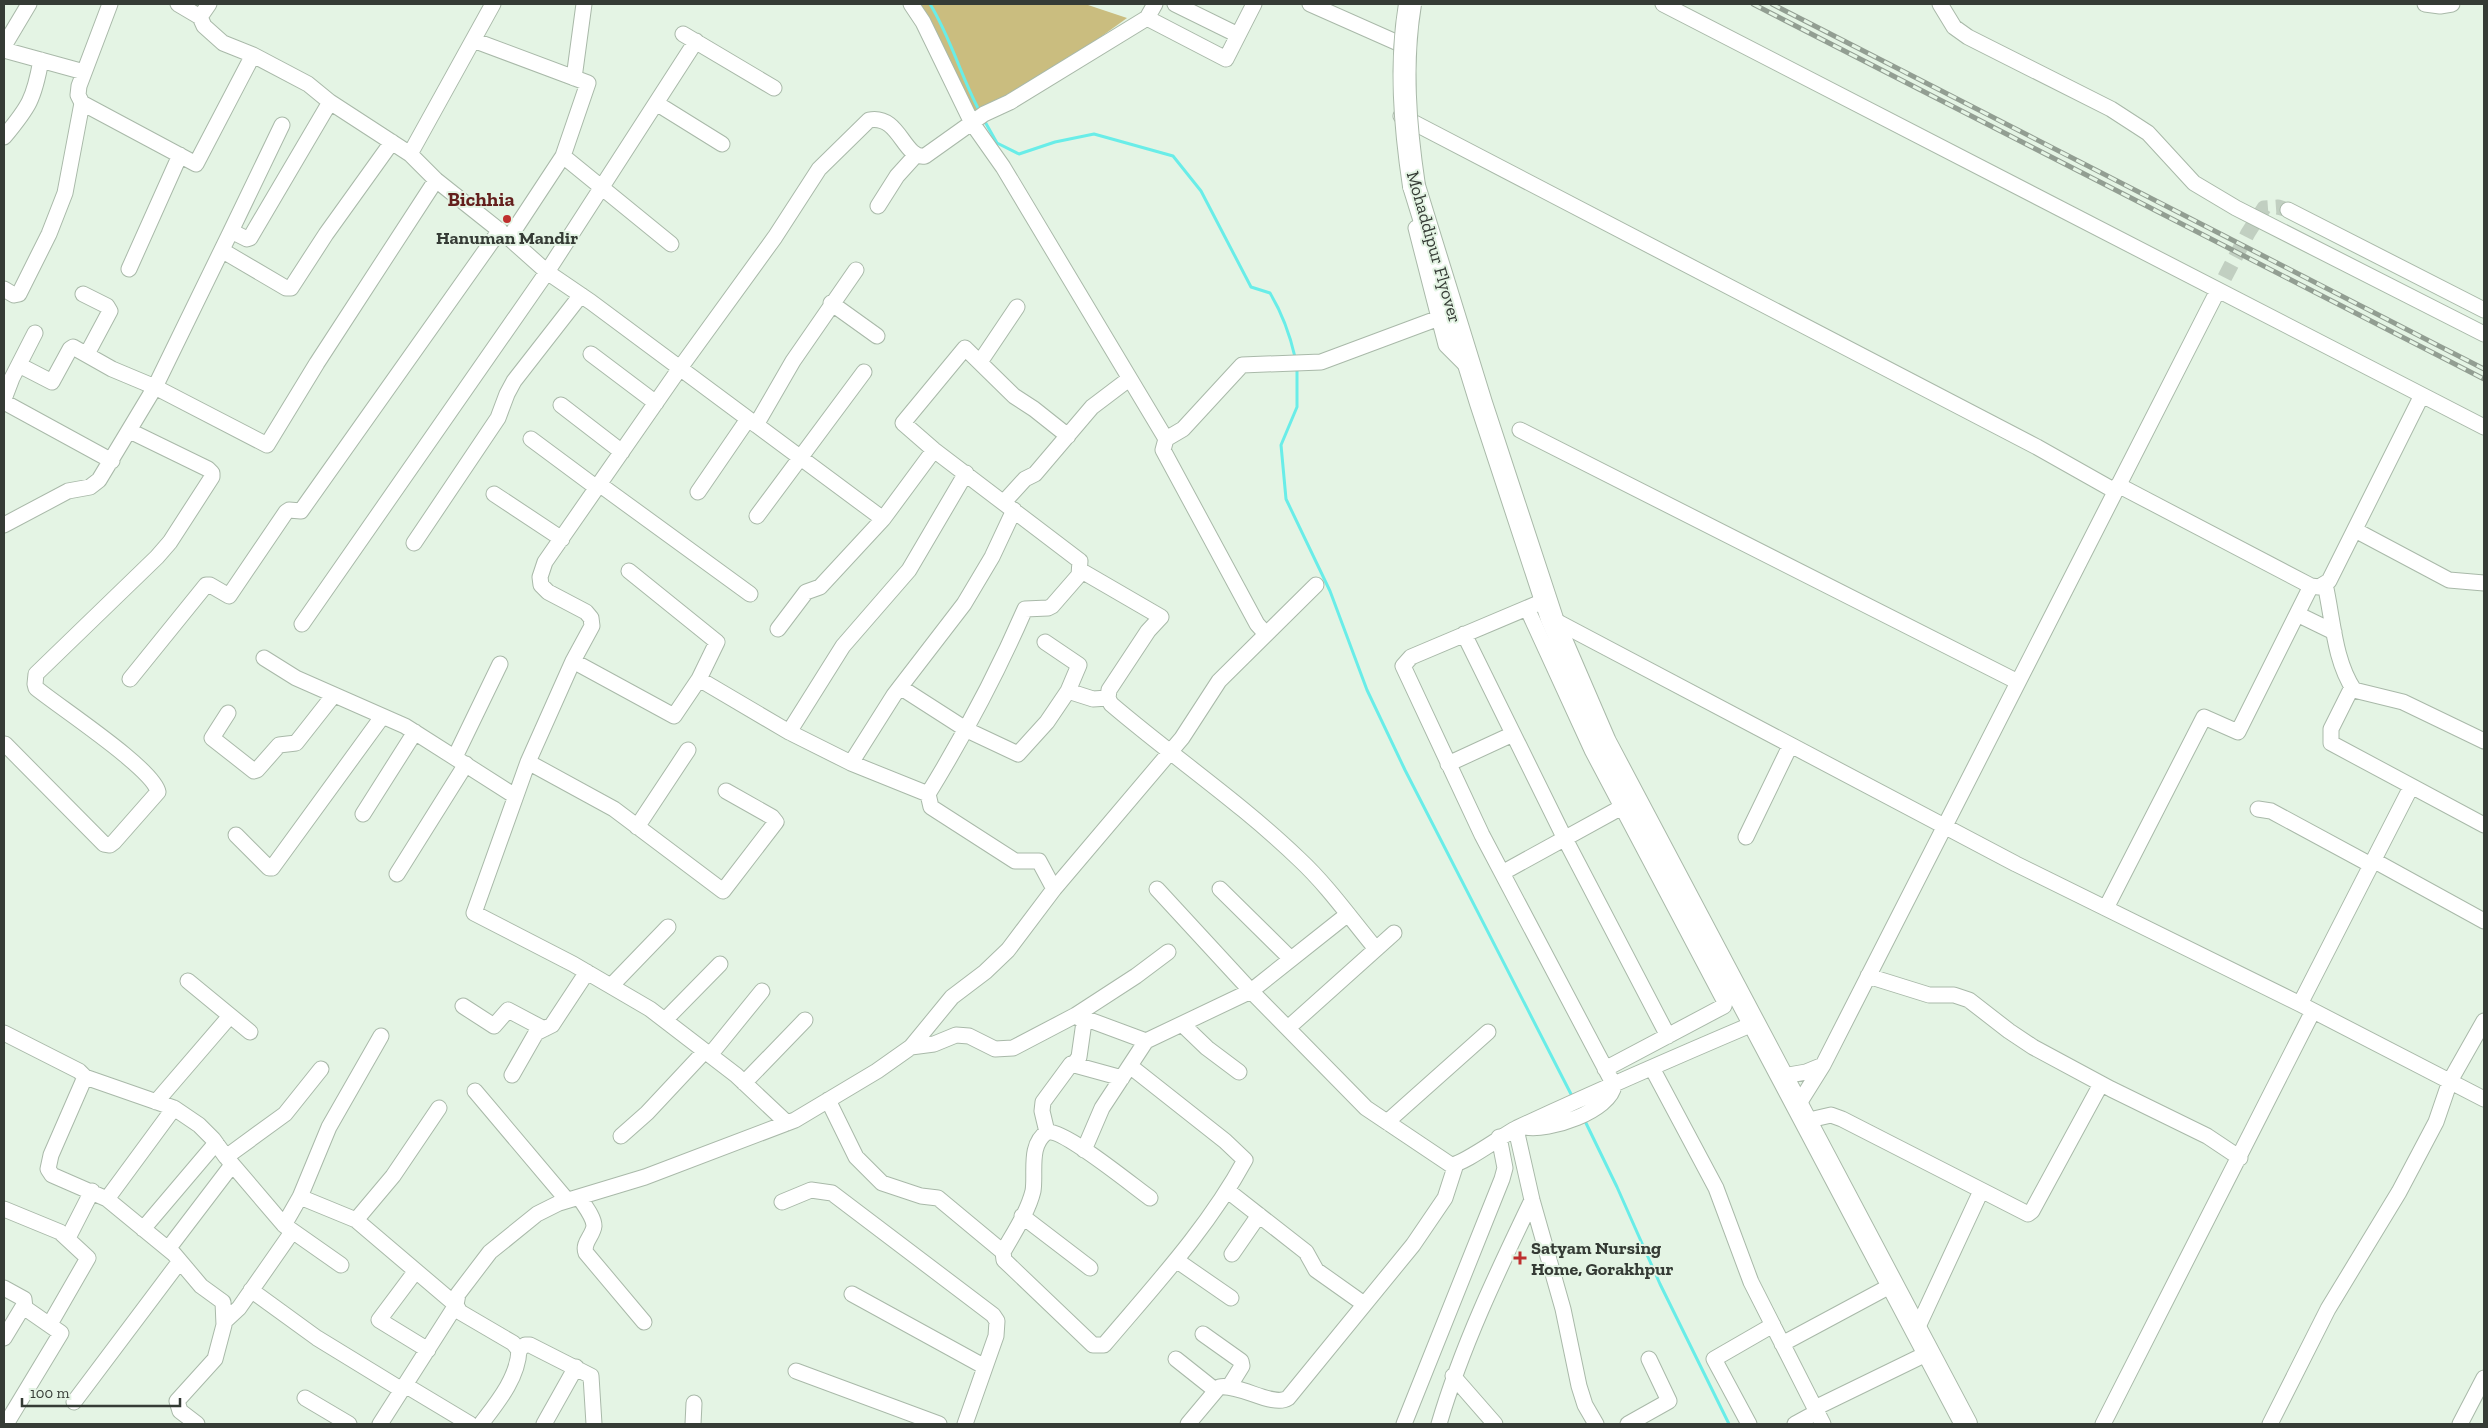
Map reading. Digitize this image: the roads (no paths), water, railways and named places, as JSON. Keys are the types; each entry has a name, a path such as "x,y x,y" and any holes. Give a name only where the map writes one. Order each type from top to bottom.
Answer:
{"highway":[{"name":"Mohaddipur Flyover","path":"1410,4 1404,68 1405,109 1414,186 1542,609 1682,904 1755,1023 1966,1424"}],"street":[{"path":"29,4 4,48 84,72"},
{"path":"4,289 14,295 19,294 49,234 65,193 82,104 78,95 84,72 110,4"},
{"path":"178,4 200,17 204,26 223,43 308,84 330,102 410,154 436,180 505,234 547,272 581,295 884,519"},
{"path":"200,17 209,4"},
{"path":"410,154 493,4"},
{"path":"574,78 584,4"},
{"path":"910,4 923,22 1003,167 1166,439"},
{"path":"786,1123 744,1083 665,1020 611,986 474,913 528,762 572,661 592,626 591,618 586,612 548,592 541,585 540,577 546,562 680,368 775,237 819,169 869,120 878,118 887,121 916,155 925,156 977,119 1010,102 1147,18 1155,4"},
{"path":"1176,4 1238,36"},
{"path":"1147,18 1224,59 1254,4"},
{"path":"1310,4 1398,43"},
{"path":"1402,4 1398,43 1398,114 1406,187 1446,345 1467,358"},
{"path":"1663,4 2484,428"},
{"path":"1940,4 1954,27 1968,37 2110,109 2148,133 2194,183 2236,208 2484,334"},
{"path":"2425,4 2440,6 2452,4"},
{"path":"302,624 547,272 656,103 689,38 774,88"},
{"path":"130,678 206,585 210,584 229,596 286,512 289,510 301,511 564,156 588,85 587,82 474,40"},
{"path":"82,104 196,164 253,56"},
{"path":"4,137 21,117 34,96 41,60"},
{"path":"231,232 247,239 250,238 330,102"},
{"path":"656,103 722,144"},
{"path":"1398,114 2028,443 2116,488 2318,585 2334,632 2347,680 2354,690 2403,702 2484,741"},
{"path":"4,525 68,491 95,485 112,461 155,387 223,251 282,126"},
{"path":"223,251 286,288 291,288 326,234 392,142"},
{"path":"129,269 180,155"},
{"path":"878,206 897,176 916,155"},
{"path":"564,156 672,244"},
{"path":"19,365 52,382 71,347 87,354 112,370 155,387 265,445 268,444 317,363 436,180"},
{"path":"2288,210 2484,310"},
{"path":"698,492 752,422 856,270"},
{"path":"83,294 107,306 110,311 87,354"},
{"path":"414,543 498,418 514,381 581,295"},
{"path":"2101,1084 2031,1213 2028,1214 1842,1119 1802,1113 1823,1065 2214,298"},
{"path":"832,304 877,336"},
{"path":"980,362 1017,307"},
{"path":"1266,634 1257,624 1163,450 1166,439 1183,429 1242,365 1321,362 1439,318"},
{"path":"35,333 4,401 112,461"},
{"path":"1054,889 1039,861 1015,861 931,807 928,794 967,730 998,672 1026,609 1048,608 1052,606 1079,575 1080,561 934,450 903,424 962,349 966,349 1014,396 1034,408 1068,436"},
{"path":"591,354 656,403"},
{"path":"757,516 802,458 864,372"},
{"path":"851,763 900,687 968,597 992,558 1009,506 1025,479 1035,474 1092,408 1129,379"},
{"path":"2106,908 2204,717 2238,732 2297,614 2318,585 2330,581 2422,396"},
{"path":"561,405 622,452"},
{"path":"5,744 104,844 110,845 114,842 158,792 153,781 134,762 66,712 36,688 35,684 36,674 157,557 170,542 212,477 212,473 208,469 130,430"},
{"path":"1520,430 2018,682"},
{"path":"531,439 750,594"},
{"path":"778,628 806,592 820,587 884,519 934,450"},
{"path":"789,732 843,646 909,570 966,473"},
{"path":"494,494 562,539"},
{"path":"2355,530 2449,580 2484,583"},
{"path":"1080,570 1162,617 1148,631 1109,690 1108,698 1111,704 1169,753 1236,804 1301,860 1376,949"},
{"path":"572,661 674,716 699,679 717,642 629,571"},
{"path":"380,1424 456,1306 458,1294 490,1252 537,1214 573,1198 645,1177 786,1123 828,1100 911,1047 952,997 985,972 1008,950 1054,889 1182,738 1219,681 1316,586"},
{"path":"1542,609 1562,689 1622,807 1682,904 1725,1004 1605,1070"},
{"path":"1614,1085 1502,873 1448,764 1403,666 1411,657 1464,634 1542,609 1790,746 1945,828 2484,1098"},
{"path":"2297,614 2334,632"},
{"path":"1464,634 1564,837 1668,1036"},
{"path":"900,687 967,730 1018,754 1047,722 1068,691 1079,665 1045,642"},
{"path":"264,658 296,678 416,732 515,796"},
{"path":"397,874 460,761 500,664"},
{"path":"699,679 789,732 851,763 928,794"},
{"path":"2352,687 2331,729 2331,743 2484,825"},
{"path":"1068,691 1093,698 1108,698"},
{"path":"228,713 212,738 254,771 257,770 278,745 296,744 333,696"},
{"path":"236,835 269,868 272,868 382,717"},
{"path":"363,814 416,732"},
{"path":"1448,764 1513,734"},
{"path":"1746,837 1790,746"},
{"path":"636,827 688,750"},
{"path":"528,762 614,809 717,887 726,890 776,822 772,816 726,791"},
{"path":"2103,1424 2240,1158 2372,863 2411,787"},
{"path":"1502,873 1564,837 1622,807"},
{"path":"2258,809 2271,811 2484,921"},
{"path":"1157,889 1251,991 1366,1108 1451,1165 1460,1164 1499,1137 1524,1125 1592,1103"},
{"path":"1220,890 1291,959"},
{"path":"1084,1150 1102,1108 1146,1041 1251,991 1348,914"},
{"path":"611,986 668,927"},
{"path":"1288,1028 1394,933"},
{"path":"911,1047 934,1044 956,1035 969,1036 995,1049 1012,1048 1076,1014 1136,976 1168,952"},
{"path":"665,1020 720,964"},
{"path":"512,1075 536,1033 552,1024 586,972"},
{"path":"1868,976 1929,995 1954,995 1969,1000 2017,1036 2101,1084 2206,1136 2240,1158"},
{"path":"188,981 250,1032"},
{"path":"621,1136 648,1113 707,1053 762,991"},
{"path":"462,1006 492,1026 497,1025 508,1010 544,1029"},
{"path":"1076,1014 1146,1041"},
{"path":"1047,1132 1042,1111 1043,1102 1069,1067 1079,1057 1084,1022 1076,1014"},
{"path":"156,1102 230,1016"},
{"path":"744,1083 805,1020"},
{"path":"2270,1424 2328,1309 2400,1192 2436,1122 2450,1081 2484,1021"},
{"path":"1524,1125 1533,1129 1555,1125 1592,1103 1614,1085 1755,1023"},
{"path":"1182,1024 1201,1043 1239,1072"},
{"path":"1387,1122 1488,1032"},
{"path":"4,1033 80,1071 85,1077 174,1108 207,1132 229,1161 288,1229 341,1265"},
{"path":"225,1321 239,1308 288,1229 329,1127 381,1036"},
{"path":"1047,1132 1041,1138 1034,1158 1032,1192 1003,1252 1004,1260 1093,1345 1099,1347 1104,1345 1176,1260 1228,1191 1245,1160 1225,1141 1126,1072 1074,1064"},
{"path":"1783,1076 1806,1072 1823,1065"},
{"path":"1652,1068 1716,1188 1751,1282 1819,1415"},
{"path":"168,1249 229,1161 285,1114 321,1069"},
{"path":"85,1077 51,1154 48,1169 52,1175 107,1199 168,1249 201,1286 223,1302 225,1321 215,1359 177,1401 180,1411 197,1424"},
{"path":"475,1091 593,1222 592,1232 585,1245 586,1253 644,1322"},
{"path":"828,1100 856,1157 882,1183 920,1196 938,1198 1003,1252"},
{"path":"107,1199 174,1108"},
{"path":"356,1220 393,1176 439,1108"},
{"path":"1524,1125 1532,1200 1563,1308 1582,1397 1596,1424"},
{"path":"1047,1132 1057,1133 1084,1150 1150,1198"},
{"path":"1404,1424 1502,1179 1505,1168 1499,1137"},
{"path":"143,1229 216,1143"},
{"path":"1176,1359 1222,1388 1278,1402 1283,1401 1413,1245 1445,1198 1456,1164"},
{"path":"782,1202 811,1190 832,1193 993,1315 997,1321 998,1329 965,1424"},
{"path":"68,1238 92,1191"},
{"path":"1228,1191 1306,1252 1316,1270 1364,1304"},
{"path":"1916,1331 1981,1191"},
{"path":"300,1197 356,1220 456,1306 460,1312 513,1343 519,1350"},
{"path":"1439,1424 1453,1376 1494,1279 1532,1200"},
{"path":"4,1209 60,1232 88,1258 50,1324"},
{"path":"1232,1254 1259,1215"},
{"path":"1022,1216 1090,1268"},
{"path":"1176,1260 1231,1298"},
{"path":"74,1402 180,1261"},
{"path":"415,1272 379,1320 428,1350"},
{"path":"1782,1344 1892,1285"},
{"path":"4,1288 24,1300 25,1308 59,1330 60,1336 6,1424"},
{"path":"251,1290 317,1338 470,1424"},
{"path":"852,1294 985,1367"},
{"path":"4,1338 24,1305"},
{"path":"1749,1424 1714,1359 1773,1325"},
{"path":"1188,1424 1242,1366 1241,1361 1203,1334"},
{"path":"481,1424 504,1394 516,1366 519,1350 525,1345 530,1345 592,1376 594,1424"},
{"path":"1795,1424 1819,1415 1928,1353"},
{"path":"1628,1424 1669,1401 1649,1360"},
{"path":"544,1424 576,1367"},
{"path":"796,1371 939,1424"},
{"path":"1453,1376 1495,1424"},
{"path":"2460,1424 2484,1378"},
{"path":"305,1398 349,1424"},
{"path":"693,1424 694,1403"}],"waterway":[{"path":"930,4 944,30 980,112"},
{"path":"984,120 997,143 1019,154 1055,142 1094,134 1173,156 1201,191 1251,287 1270,293 1285,324 1295,357"},
{"path":"1297,368 1297,407 1281,445 1286,499 1330,591 1367,690 1405,770 1573,1098"},
{"path":"1584,1119 1617,1187 1660,1284 1729,1424"}],"tunnel":[{"path":"2214,298 2248,233 2264,208 2278,207 2288,210"}],"railway":[{"path":"1753,4 2484,379"},
{"path":"1772,4 2484,369"}],"place":[{"name":"Hanuman Mandir","path":"507,219"},
{"name":"Satyam Nursing Home, Gorakhpur","path":"1520,1258"}],"district":[{"name":"Bichhia","path":"481,199"}]}
